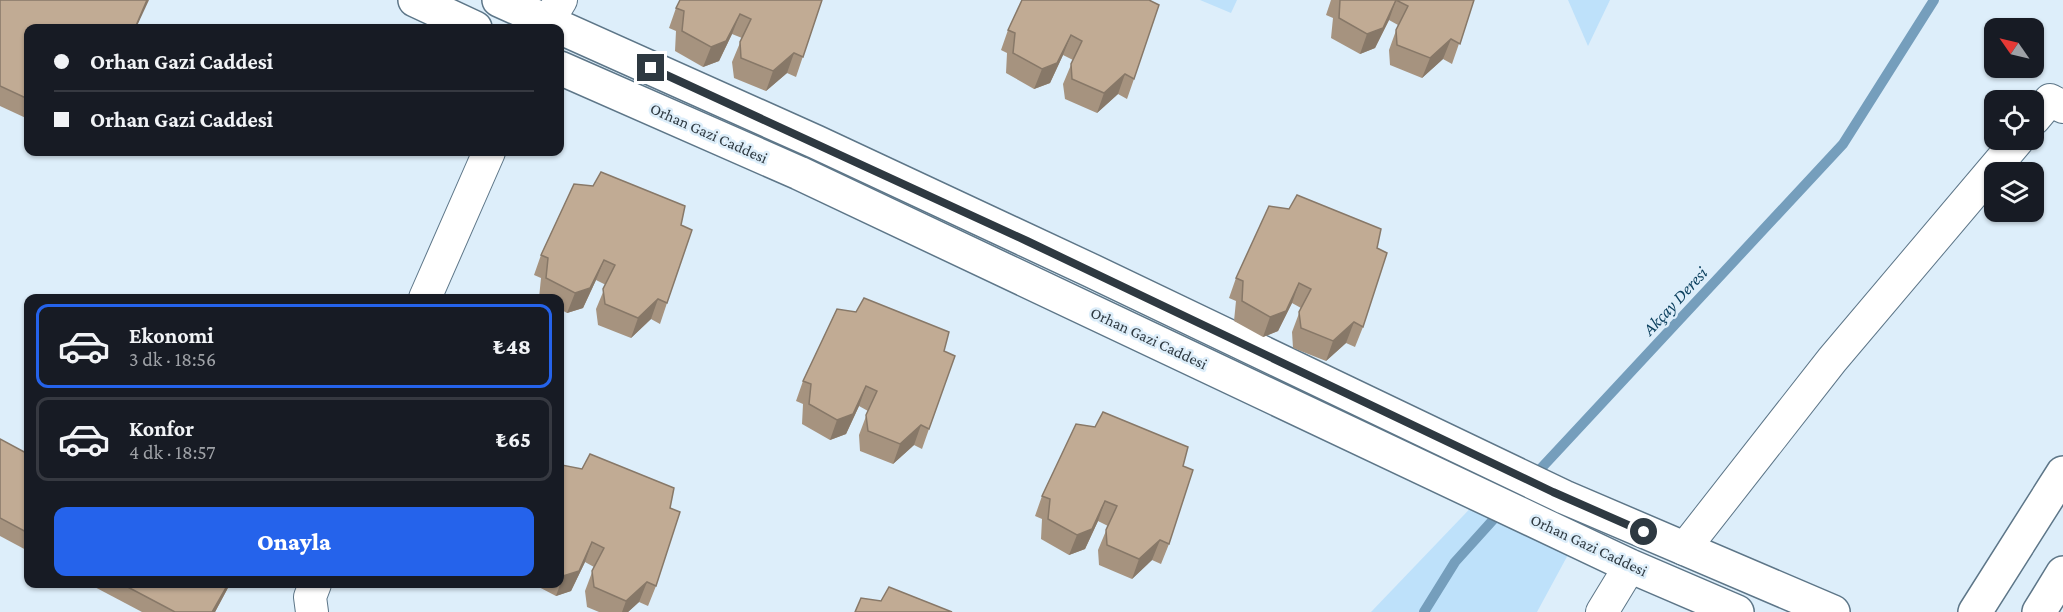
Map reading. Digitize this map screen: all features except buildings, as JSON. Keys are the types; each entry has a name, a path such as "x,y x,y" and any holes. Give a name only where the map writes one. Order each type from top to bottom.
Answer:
{"street":[{"path":"415,0 466,24"},
{"name":"Orhan Gazi Caddesi","path":"499,0 551,17 1553,492 1833,612"},
{"name":"Orhan Gazi Caddesi","path":"564,70 799,173 1630,566 1737,612"},
{"path":"1684,549 1832,360 2010,150"},
{"path":"427,294 487,156"},
{"path":"1975,612 2063,473"},
{"path":"1602,612 1630,566"},
{"path":"2039,612 2063,573"},
{"path":"312,612 310,597 313,588"}],"shaded area":[{"path":"1200,0 1237,0 1231,13"},
{"path":"1568,0 1610,0 1588,46"},
{"path":"1484,494 1576,540 1537,612 1371,612"}],"waterway":[{"name":"Akçay Deresi","path":"1533,477 1843,144 1934,0"},
{"name":"Akçay Deresi","path":"1424,612 1455,562 1502,510"}],"route":[{"path":"651,68 816,142 1126,287 1553,492 1644,532"}]}
